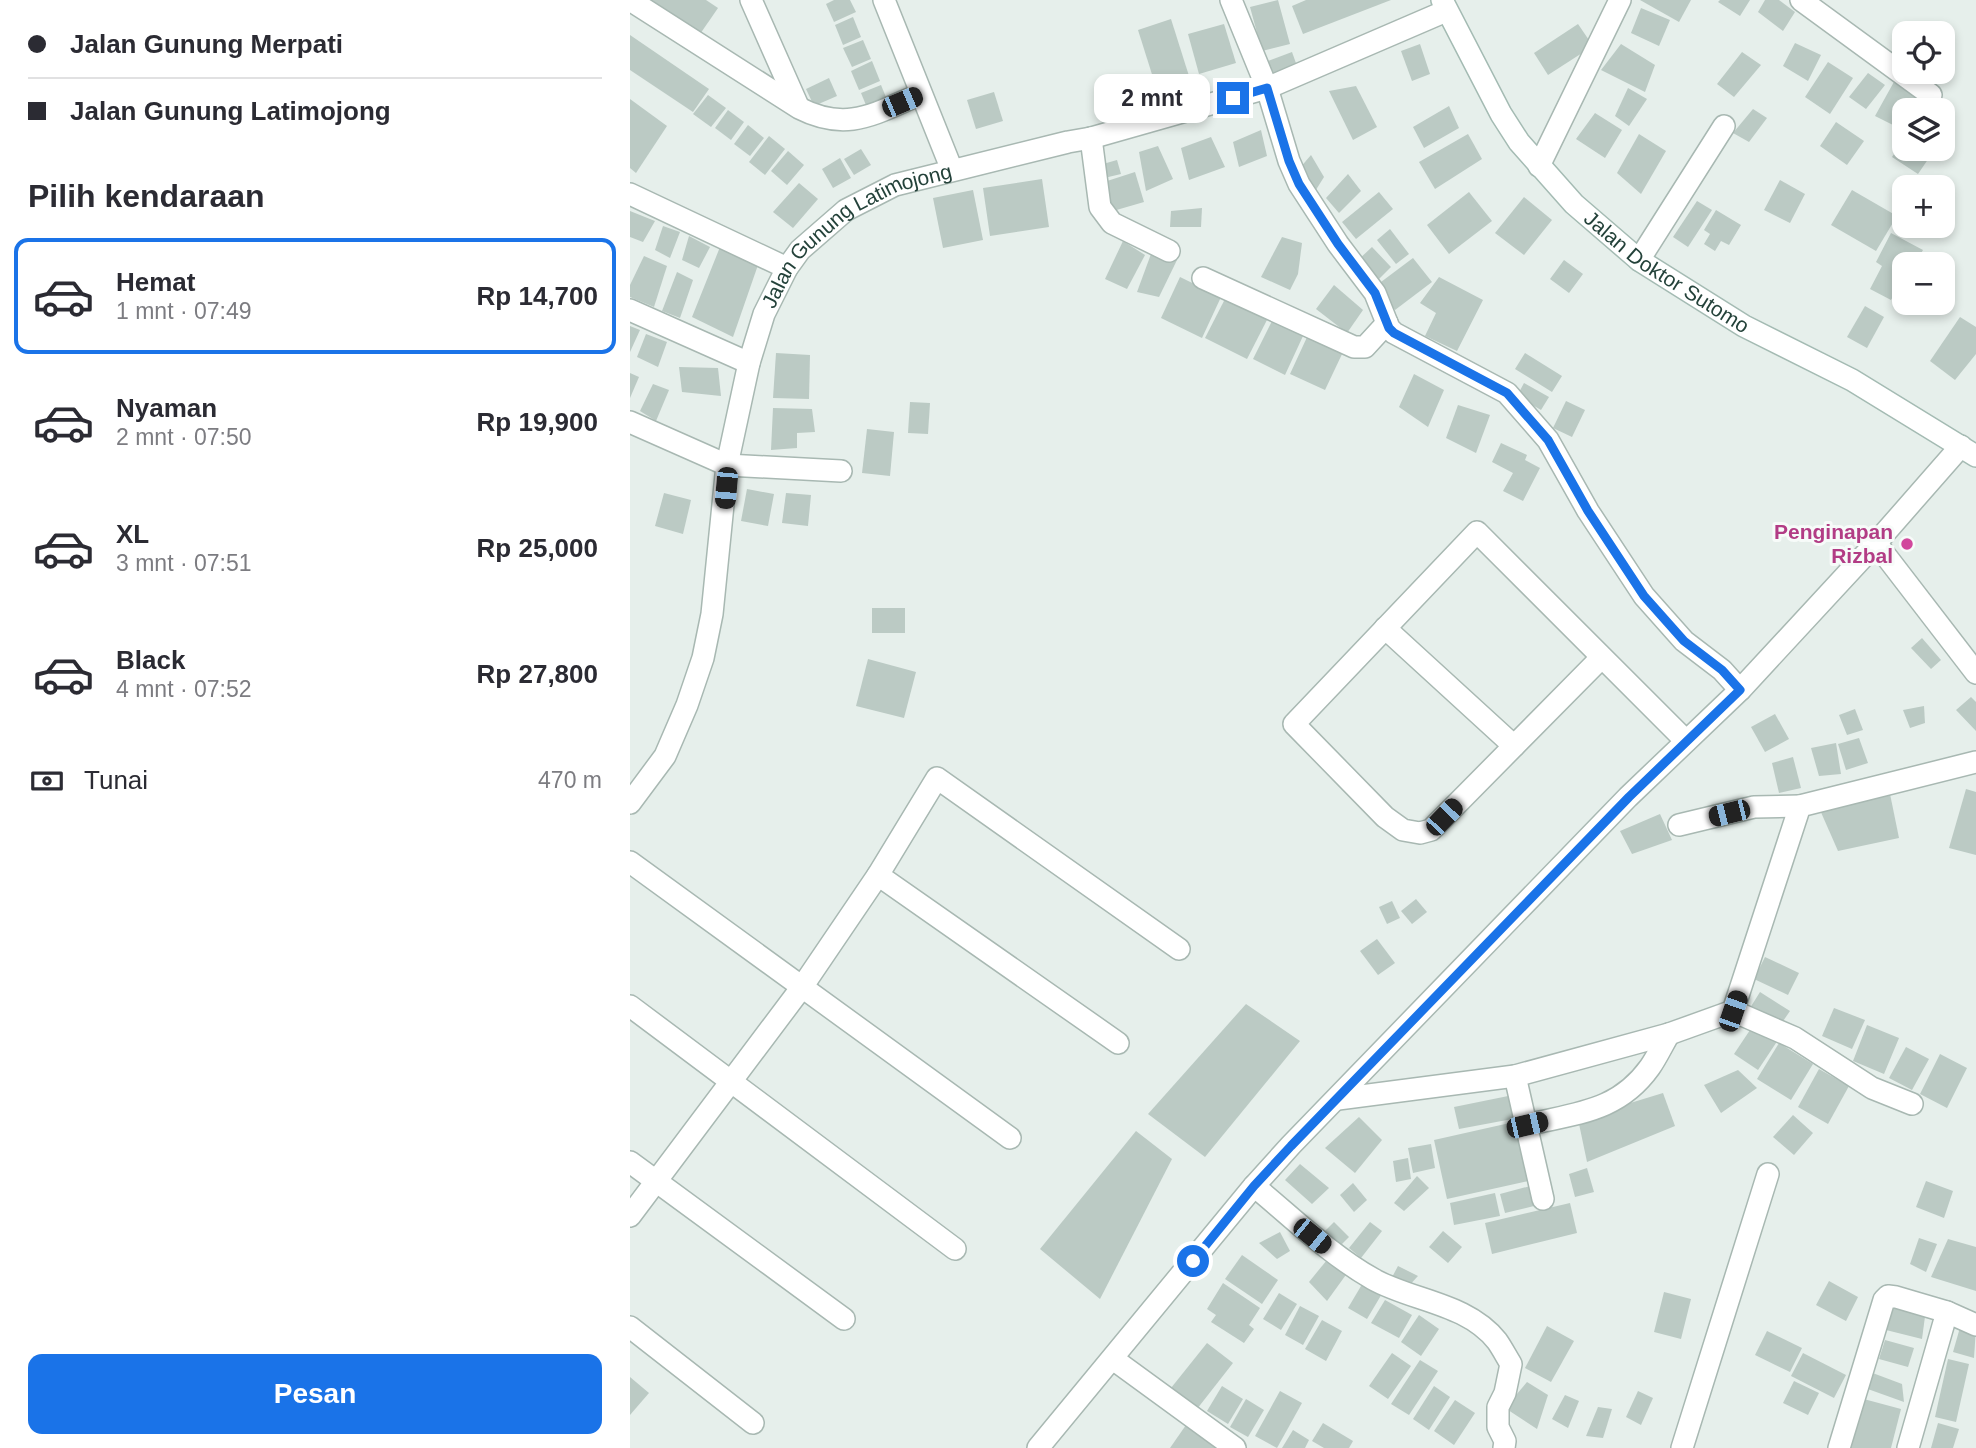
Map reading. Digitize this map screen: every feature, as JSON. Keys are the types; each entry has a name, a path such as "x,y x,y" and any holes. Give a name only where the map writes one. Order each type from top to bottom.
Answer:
{"street":[{"path":"630,0 818,118 848,121 864,118 921,94"},
{"path":"751,0 799,108"},
{"path":"884,0 952,170"},
{"path":"1231,0 1267,88 1289,161 1299,184 1338,244 1375,293 1394,333 1507,393 1548,440 1588,511 1644,596 1684,641 1722,670 1740,690"},
{"path":"1539,166 1620,0"},
{"path":"1801,0 1931,94"},
{"name":"Jalan Gunung Latimojong","path":"630,803 665,756 703,658 714,603 727,465 749,363 764,314 788,268 813,238 846,210 895,185 1091,138 1267,88 1444,5"},
{"name":"Jalan Doktor Sutomo","path":"1444,5 1501,114 1539,166 1574,204 1639,260 1744,326 1852,380 1968,451"},
{"path":"1639,260 1724,127"},
{"path":"1091,138 1100,208 1112,223 1169,251"},
{"path":"630,194 788,268"},
{"path":"1203,278 1354,347 1364,347 1387,323"},
{"path":"630,310 749,363"},
{"path":"630,422 727,465 841,471"},
{"path":"1038,1448 1254,1186 1629,797 1740,690 1877,543 1968,451"},
{"path":"1602,657 1431,830 1420,833 1403,830 1385,817 1294,724 1477,532 1602,657 1686,741"},
{"path":"1877,543 1976,673"},
{"path":"1385,628 1514,746"},
{"path":"1679,825 1754,807 1800,806 1976,762"},
{"path":"630,1216 802,987 878,875 937,778 1179,949"},
{"path":"1733,1011 1800,806"},
{"path":"630,862 1010,1138"},
{"path":"878,875 1118,1043"},
{"path":"630,1006 955,1249"},
{"path":"1338,1099 1515,1076 1669,1034 1733,1011 1795,1038 1872,1088 1912,1104"},
{"path":"1527,1125 1604,1107 1630,1091 1651,1066 1669,1034"},
{"path":"1515,1076 1543,1199"},
{"path":"630,1161 844,1319"},
{"path":"1682,1448 1769,1174"},
{"path":"1254,1186 1352,1266 1375,1280 1458,1312 1479,1324 1496,1340 1511,1364 1505,1394 1498,1407 1498,1427 1505,1441 1504,1448"},
{"path":"1839,1448 1884,1300 1888,1296 1947,1312 1976,1325"},
{"path":"1908,1448 1947,1312"},
{"path":"630,1327 753,1423"},
{"path":"1113,1359 1235,1448"}],"building":[{"path":"642,0 706,0 718,8 698,37"},
{"path":"834,0 850,0 856,12 834,22 826,4"},
{"path":"1278,0 1290,44 1262,51 1250,7"},
{"path":"1306,0 1391,0 1303,34 1292,6"},
{"path":"1640,0 1691,0 1679,22"},
{"path":"1750,0 1740,16 1718,2"},
{"path":"1765,0 1779,0 1795,12 1783,31 1758,12"},
{"path":"1641,8 1670,20 1659,46 1631,33"},
{"path":"853,17 861,37 843,45 835,25"},
{"path":"1171,19 1189,76 1156,87 1138,30"},
{"path":"1224,24 1236,63 1199,74 1188,34"},
{"path":"1578,24 1593,46 1548,75 1534,53"},
{"path":"630,35 709,89 693,112 630,70"},
{"path":"863,40 871,59 852,67 843,48"},
{"path":"1795,43 1821,55 1808,81 1783,66"},
{"path":"1420,44 1430,74 1412,81 1401,51"},
{"path":"1621,44 1655,65 1645,92 1601,70"},
{"path":"1292,52 1297,66 1271,76 1265,62"},
{"path":"1742,52 1761,65 1734,97 1717,84"},
{"path":"872,61 880,81 859,90 851,71"},
{"path":"1828,62 1853,78 1830,114 1805,97"},
{"path":"1868,73 1885,85 1866,109 1849,97"},
{"path":"829,78 837,96 814,106 806,89"},
{"path":"1893,84 1902,84 1920,94 1918,98 1892,98 1892,124 1875,116"},
{"path":"881,85 888,102 868,110 861,93"},
{"path":"1356,86 1377,127 1353,140 1329,91"},
{"path":"1628,88 1647,99 1629,126 1615,116"},
{"path":"994,92 1003,121 976,129 967,100"},
{"path":"708,95 726,108 711,127 693,114"},
{"path":"630,99 667,126 636,173 630,168"},
{"path":"1449,106 1459,128 1424,148 1413,127"},
{"path":"1753,109 1767,118 1749,142 1733,133"},
{"path":"728,110 744,122 731,140 715,128"},
{"path":"1595,113 1622,130 1605,158 1576,139"},
{"path":"1836,122 1864,141 1847,165 1820,146"},
{"path":"748,125 764,138 750,156 734,144"},
{"path":"1261,130 1267,156 1239,167 1233,142"},
{"path":"1468,134 1482,159 1435,189 1419,162"},
{"path":"1639,134 1666,151 1641,194 1617,173"},
{"path":"769,136 785,149 765,175 749,162"},
{"path":"1211,137 1225,167 1189,180 1181,148"},
{"path":"1158,146 1173,179 1146,191 1139,152"},
{"path":"861,149 871,165 854,175 844,159"},
{"path":"788,151 804,165 787,185 771,171"},
{"path":"1311,155 1324,177 1314,193 1299,169"},
{"path":"840,158 851,178 833,188 822,169"},
{"path":"1117,160 1121,174 1100,179 1096,166"},
{"path":"1898,161 1927,161 1918,174"},
{"path":"1135,172 1144,202 1113,211 1104,182"},
{"path":"1348,174 1361,191 1339,213 1326,198"},
{"path":"1042,179 1049,227 990,236 983,188"},
{"path":"1780,180 1805,194 1790,223 1764,210"},
{"path":"799,183 818,199 793,228 773,212"},
{"path":"973,190 983,240 943,248 933,198"},
{"path":"1852,190 1892,213 1892,224 1876,251 1831,225"},
{"path":"1379,192 1393,209 1356,239 1342,222"},
{"path":"1469,192 1492,221 1449,254 1427,225"},
{"path":"1524,197 1552,220 1524,255 1495,233"},
{"path":"1697,201 1712,210 1688,247 1673,237"},
{"path":"1202,208 1201,227 1170,227 1171,211"},
{"path":"1716,210 1741,225 1729,245 1721,241 1715,251 1704,244 1710,234 1704,230"},
{"path":"630,211 655,221 643,242 630,237"},
{"path":"663,226 680,232 670,258 655,250"},
{"path":"1390,229 1409,254 1396,264 1377,240"},
{"path":"1891,233 1892,238 1900,238 1923,250 1892,252 1891,300 1870,289 1882,266 1876,262"},
{"path":"689,236 710,247 699,268 682,260"},
{"path":"1282,237 1302,243 1298,274 1290,290 1261,277"},
{"path":"1123,241 1145,255 1127,289 1105,279"},
{"path":"720,247 758,265 733,337 692,317"},
{"path":"1372,247 1391,267 1376,282 1356,262"},
{"path":"1151,254 1177,260 1159,297 1137,292"},
{"path":"644,256 667,266 654,307 630,297 630,285"},
{"path":"1413,258 1432,282 1395,310 1377,285"},
{"path":"1564,260 1583,274 1569,293 1550,279"},
{"path":"677,272 693,280 680,318 662,311"},
{"path":"1180,277 1221,297 1202,338 1161,318"},
{"path":"1439,277 1483,300 1457,351 1425,336 1436,313 1420,303"},
{"path":"1334,285 1363,310 1347,333 1316,309"},
{"path":"1226,297 1268,318 1247,359 1205,338"},
{"path":"1865,306 1884,317 1867,348 1847,337"},
{"path":"1960,317 1976,327 1976,354 1955,380 1930,361"},
{"path":"1272,321 1303,336 1285,375 1253,359"},
{"path":"630,326 640,330 630,352"},
{"path":"646,334 667,342 658,367 637,357"},
{"path":"1308,335 1343,352 1325,390 1290,374"},
{"path":"776,353 810,355 809,399 773,398"},
{"path":"1525,353 1562,376 1552,392 1515,369"},
{"path":"679,367 718,368 721,396 682,392"},
{"path":"630,373 639,377 630,398"},
{"path":"1414,374 1444,390 1428,427 1399,407"},
{"path":"1524,383 1549,397 1541,410 1517,396"},
{"path":"653,384 669,390 656,421 640,411"},
{"path":"1566,401 1585,410 1572,437 1553,428"},
{"path":"910,402 930,403 928,434 908,433"},
{"path":"1458,405 1490,415 1476,453 1446,438"},
{"path":"773,408 812,409 815,432 797,433 797,448 771,450"},
{"path":"867,429 894,432 890,476 862,473"},
{"path":"1501,443 1527,455 1525,460 1540,468 1523,501 1503,491 1513,473 1492,462"},
{"path":"747,489 774,494 768,526 741,521"},
{"path":"664,493 691,500 683,534 655,526"},
{"path":"786,493 811,495 808,526 782,523"},
{"path":"872,608 905,608 905,633 872,633"},
{"path":"1922,638 1941,660 1931,669 1911,648"},
{"path":"868,659 916,672 904,718 856,706"},
{"path":"1971,697 1976,702 1976,731 1956,710"},
{"path":"1924,706 1925,723 1910,728 1903,710"},
{"path":"1855,709 1863,730 1847,735 1839,715"},
{"path":"1775,714 1789,739 1765,752 1751,727"},
{"path":"1859,738 1868,763 1846,770 1838,744"},
{"path":"1836,743 1841,774 1819,776 1811,748"},
{"path":"1793,757 1801,788 1779,793 1772,763"},
{"path":"1889,789 1899,838 1838,851 1820,810"},
{"path":"1966,789 1976,792 1976,855 1949,848"},
{"path":"1660,814 1672,840 1632,854 1620,831"},
{"path":"1416,899 1427,912 1412,924 1401,911"},
{"path":"1392,901 1400,918 1387,924 1379,907"},
{"path":"1377,939 1395,963 1378,975 1360,951"},
{"path":"1765,957 1799,973 1788,995 1754,979"},
{"path":"1760,992 1790,1011 1779,1027 1750,1008"},
{"path":"1246,1004 1300,1041 1205,1157 1148,1114"},
{"path":"1834,1008 1865,1020 1852,1049 1822,1036"},
{"path":"1754,1024 1778,1040 1758,1070 1734,1054"},
{"path":"1867,1025 1899,1038 1884,1074 1853,1061"},
{"path":"1779,1043 1813,1064 1791,1100 1757,1079"},
{"path":"1906,1047 1929,1059 1912,1090 1889,1078"},
{"path":"1940,1054 1967,1068 1947,1108 1920,1094"},
{"path":"1819,1069 1849,1086 1828,1124 1798,1107"},
{"path":"1738,1070 1757,1088 1721,1113 1704,1085"},
{"path":"1663,1093 1675,1126 1587,1162 1578,1119"},
{"path":"1518,1094 1523,1117 1459,1129 1454,1107"},
{"path":"1793,1115 1813,1133 1794,1155 1773,1137"},
{"path":"1359,1117 1382,1140 1355,1173 1325,1148"},
{"path":"1523,1120 1537,1179 1447,1199 1434,1140"},
{"path":"1136,1131 1172,1159 1100,1299 1040,1249"},
{"path":"1431,1144 1435,1168 1413,1173 1408,1148"},
{"path":"1408,1158 1411,1179 1396,1182 1393,1161"},
{"path":"1300,1164 1329,1188 1312,1204 1285,1180"},
{"path":"1587,1168 1594,1192 1575,1197 1569,1174"},
{"path":"1417,1176 1429,1188 1404,1211 1394,1203"},
{"path":"1926,1181 1953,1191 1944,1218 1916,1207"},
{"path":"1353,1183 1367,1200 1354,1212 1340,1195"},
{"path":"1534,1185 1538,1205 1505,1213 1500,1194"},
{"path":"1495,1193 1500,1216 1454,1225 1450,1203"},
{"path":"1570,1203 1577,1233 1492,1254 1485,1223"},
{"path":"1334,1222 1349,1237 1335,1251 1320,1236"},
{"path":"1370,1222 1382,1231 1361,1258 1349,1248"},
{"path":"1443,1231 1462,1247 1448,1263 1429,1247"},
{"path":"1280,1232 1290,1251 1277,1259 1259,1243"},
{"path":"1919,1238 1937,1244 1926,1272 1910,1264"},
{"path":"1948,1239 1976,1247 1976,1291 1931,1277"},
{"path":"1242,1255 1278,1280 1262,1304 1225,1279"},
{"path":"1331,1255 1348,1272 1327,1301 1309,1282"},
{"path":"1398,1266 1418,1276 1405,1290 1390,1281"},
{"path":"1364,1281 1383,1292 1367,1319 1348,1308"},
{"path":"1829,1281 1858,1297 1846,1321 1816,1305"},
{"path":"1223,1283 1260,1308 1249,1325 1254,1329 1244,1343 1211,1322 1216,1315 1207,1309"},
{"path":"1664,1292 1691,1299 1681,1339 1654,1332"},
{"path":"1279,1293 1297,1304 1281,1330 1263,1319"},
{"path":"1887,1299 1926,1309 1922,1339 1882,1329"},
{"path":"1385,1300 1412,1315 1399,1338 1371,1323"},
{"path":"1300,1306 1319,1316 1303,1345 1285,1335"},
{"path":"1419,1315 1439,1329 1421,1356 1401,1342"},
{"path":"1322,1320 1342,1331 1326,1361 1305,1349"},
{"path":"1961,1324 1976,1328 1974,1358 1953,1352"},
{"path":"1547,1326 1574,1341 1551,1382 1525,1368"},
{"path":"1767,1331 1802,1348 1790,1372 1755,1355"},
{"path":"1885,1340 1914,1348 1908,1367 1879,1359"},
{"path":"1207,1343 1233,1363 1197,1409 1171,1388"},
{"path":"1392,1353 1411,1366 1388,1399 1369,1386"},
{"path":"1803,1353 1846,1375 1834,1398 1791,1376"},
{"path":"1948,1359 1969,1364 1956,1422 1935,1417"},
{"path":"1420,1360 1438,1371 1409,1415 1391,1404"},
{"path":"1870,1372 1902,1384 1904,1402 1865,1388"},
{"path":"630,1377 649,1393 630,1415"},
{"path":"1794,1381 1819,1393 1808,1415 1783,1403"},
{"path":"1527,1382 1548,1395 1537,1429 1505,1408"},
{"path":"1222,1386 1243,1399 1228,1424 1207,1411"},
{"path":"1434,1386 1450,1397 1429,1430 1413,1419"},
{"path":"1280,1391 1302,1403 1277,1448 1255,1436"},
{"path":"1638,1391 1653,1398 1641,1425 1626,1417"},
{"path":"1565,1395 1579,1401 1568,1428 1552,1419"},
{"path":"1860,1398 1901,1409 1891,1448 1847,1448"},
{"path":"1246,1399 1264,1410 1248,1437 1230,1427"},
{"path":"1455,1400 1475,1413 1454,1445 1434,1431"},
{"path":"1598,1407 1612,1409 1603,1438 1586,1436"},
{"path":"1323,1423 1353,1441 1349,1448 1324,1448 1312,1441"},
{"path":"1938,1423 1959,1429 1953,1448 1931,1448"},
{"path":"1186,1425 1220,1448 1170,1448"},
{"path":"1293,1430 1309,1440 1305,1448 1282,1448"}],"place":[{"name":"Penginapan Rizbal","path":"1907,544"}],"route":[{"path":"1193,1261 1254,1186 1291,1146 1629,797 1740,690 1722,670 1684,641 1644,596 1588,511 1548,440 1507,393 1389,328 1375,293 1338,244 1299,184 1289,161 1267,88 1233,98"}]}
